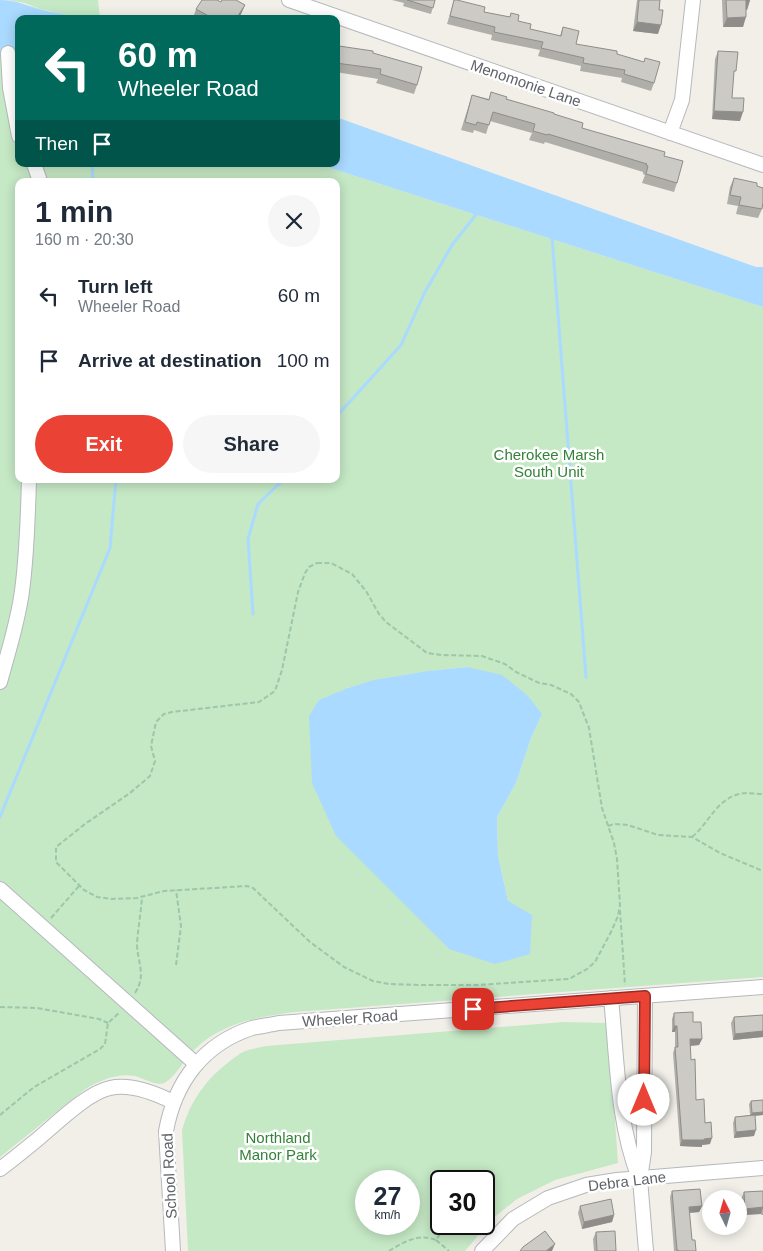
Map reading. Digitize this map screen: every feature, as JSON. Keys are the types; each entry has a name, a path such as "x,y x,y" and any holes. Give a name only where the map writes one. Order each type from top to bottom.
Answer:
{"street":[{"name":"Menomonie Lane","path":"289,0 332,15"},
{"path":"670,133 682,100 693,0"},
{"name":"Menomonie Lane","path":"340,18 763,165"},
{"path":"8,53 10,88 15,115"},
{"path":"0,682 14,633 22,593 28,533 29,483"},
{"path":"0,889 196,1064"},
{"name":"Wheeler Road","path":"173,1102 182,1083 196,1064 211,1050 232,1036 253,1028 279,1023 763,987"},
{"path":"645,996 644,1152 640,1179 646,1251"},
{"path":"611,998 622,1115 630,1149 640,1179"},
{"path":"0,1169 62,1118 100,1091 110,1088 128,1087 162,1096 173,1102"},
{"name":"School Road","path":"173,1102 166,1131 173,1251"},
{"name":"Debra Lane","path":"482,1251 513,1219 548,1198 586,1185 617,1180 763,1168"}],"path":[{"path":"620,905 618,916 611,932 595,962 569,979 478,985 420,986 389,984 373,981 344,967 310,942 253,888 247,886 164,891 137,898 112,899 97,896 79,886 56,862 56,847 130,793 150,776 155,761 151,746 156,722 164,714 259,702 275,691 282,670 298,592 309,567 317,563 331,563 352,574 366,591 379,614 386,622 427,653 482,656 504,664 516,672 539,682 571,694 579,702 587,722 602,808 617,858 620,905 625,988"},
{"path":"692,837 701,829 719,804 739,794 763,794"},
{"path":"608,826 614,824 628,825 658,835 692,837 720,853 763,871"},
{"path":"42,927 79,886"},
{"path":"176,890 181,926 176,965"},
{"path":"0,1114 34,1087 68,1066 90,1056 105,1044 108,1024 122,1010 137,989 141,975 142,966 137,945 142,897"},
{"path":"0,1007 37,1008 99,1019 108,1024"},
{"path":"436,1240 439,1235"},
{"path":"389,1251 400,1244 417,1238 436,1240 449,1251"}],"green space":[{"path":"9,0 98,0 100,15 68,15 40,9 25,3"},
{"name":"Cherokee Marsh South Unit","path":"0,51 15,55 15,167 327,167 763,307 763,977 294,1012 267,1016 229,1027 206,1040 191,1053 172,1077 164,1083 153,1083 128,1075 108,1078 84,1090 0,1157","holes":["467,667 542,714 531,738 516,783 497,817 498,856 508,901 449,949 397,896 348,688 407,674"]},
{"name":"Northland Manor Park","path":"564,1022 608,1023 618,1163 555,1180 517,1199 495,1217 495,1170 430,1170 430,1235 478,1235 465,1251 188,1251 182,1130 185,1119 194,1100 206,1083 235,1057 251,1049 266,1046"}],"water":[{"path":"0,0 69,15 15,15 15,55 0,51"},
{"path":"340,118 756,267 763,267 763,307 327,167 340,167"},
{"path":"467,667 502,675 528,696 542,714 531,738 516,783 497,817 498,856 508,901 532,915 530,954 495,964 449,949 336,836 312,783 309,716 319,700 374,680"}],"building":[{"path":"202,0 217,0 221,2 222,0 236,0 245,5 239,15 207,15 196,9"},
{"path":"407,0 435,0 433,8"},
{"path":"454,0 485,7 484,12 510,17 511,13 519,15 518,21 531,24 530,29 561,36 563,27 579,31 576,44 617,51 617,54 644,62 645,58 660,62 654,83 624,74 625,70 583,63 584,58 541,48 543,42 494,32 495,27 450,16"},
{"path":"639,0 660,0 659,10 663,10 661,25 637,22"},
{"path":"726,0 746,0 746,17 727,18"},
{"path":"340,46 373,51 373,53 422,67 417,85 380,74 381,69 340,64"},
{"path":"718,51 738,52 736,71 734,71 732,98 744,98 743,112 714,111"},
{"path":"491,92 507,97 506,99 583,123 582,128 665,152 664,156 683,161 677,183 646,174 647,164 533,131 535,124 493,112 489,125 477,122 476,125 465,122 472,95 489,100"},
{"path":"734,178 757,183 757,186 763,188 762,209 739,205 741,197 730,195"},
{"path":"693,1012 693,1022 701,1022 702,1039 690,1039 691,1060 695,1059 696,1100 704,1099 705,1123 711,1122 712,1138 682,1140 675,1047 678,1047 677,1026 674,1026 674,1013"},
{"path":"763,1015 763,1031 735,1034 734,1017"},
{"path":"763,1100 763,1112 752,1113 751,1101"},
{"path":"755,1115 756,1130 736,1132 735,1117"},
{"path":"700,1189 702,1206 689,1207 692,1240 695,1240 696,1251 677,1250 672,1191"},
{"path":"763,1191 763,1207 748,1209 748,1192"},
{"path":"611,1199 614,1215 584,1222 580,1206"},
{"path":"545,1231 555,1244 546,1251 520,1251 523,1247"},
{"path":"615,1231 616,1251 597,1251 596,1232"}],"waterway":[{"path":"92,167 93,178"},
{"path":"340,413 401,345 425,292 452,245 478,212"},
{"path":"552,237 586,677"},
{"path":"0,817 110,548 116,483"},
{"path":"253,614 248,539 258,504 280,483"}],"route":[{"path":"473,1009 645,996 644,1100"}]}
